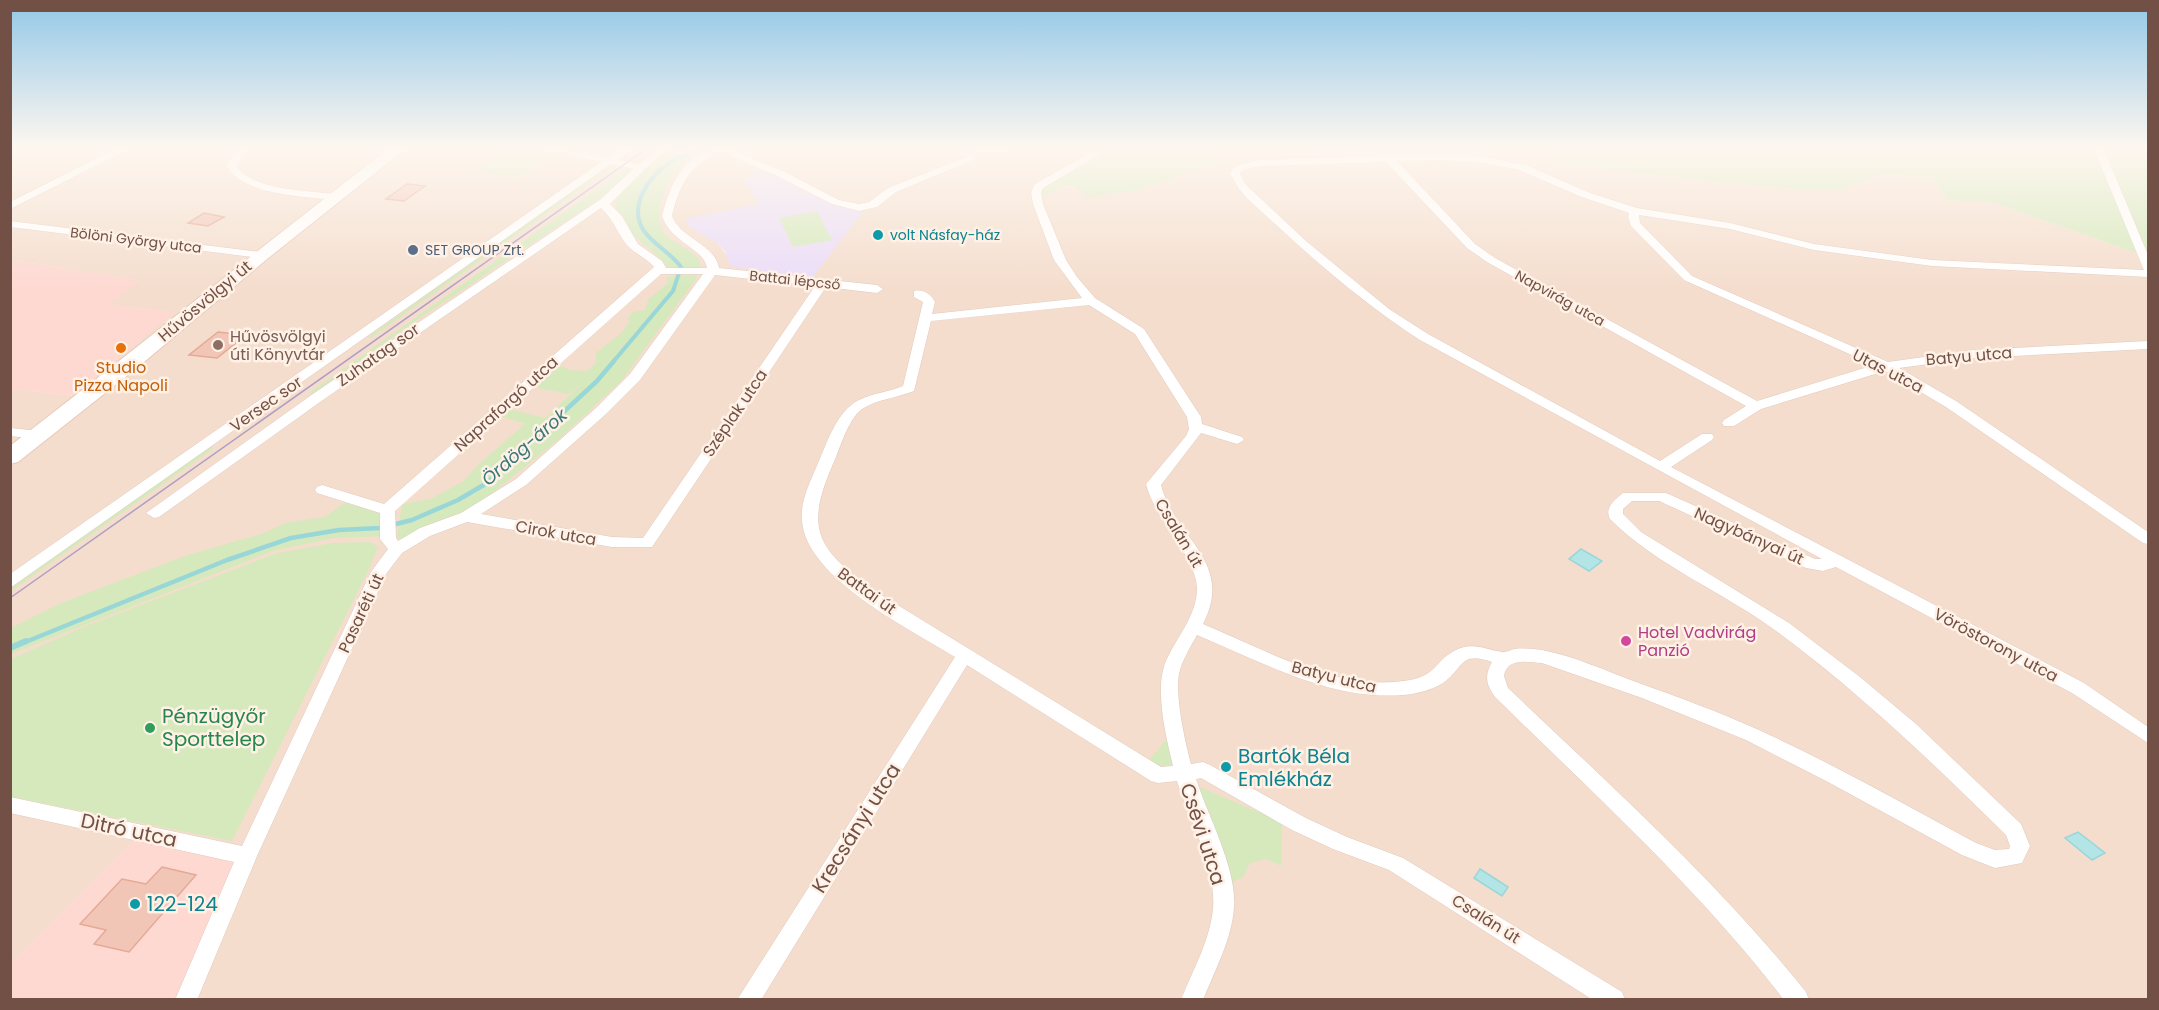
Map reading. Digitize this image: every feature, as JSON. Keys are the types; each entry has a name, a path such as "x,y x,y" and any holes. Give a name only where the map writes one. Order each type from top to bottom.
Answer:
{"main road":[{"name":"Hűvösvölgyi út","path":"10,457 131,363 261,255 339,194"}],"street":[{"path":"10,206 34,194"},
{"path":"316,194 335,197"},
{"name":"Versec sor","path":"10,582 281,394 561,194"},
{"name":"Zuhatag sor","path":"154,513 612,194"},
{"path":"674,194 667,216 676,235 709,255 713,262 712,271"},
{"path":"817,194 843,204 862,207 875,204 886,194"},
{"path":"1036,194 1060,260 1072,279 1091,301 1140,332 1190,410 1196,427 1237,440"},
{"name":"Nagybányai út","path":"1250,194 1302,243 1386,312 1424,337 1659,467 1839,561"},
{"name":"Napvirág utca","path":"1422,194 1471,246 1491,260 1755,406"},
{"name":"Nagybányai út","path":"1584,194 1635,212 1730,226 1852,254 1966,265 2148,274"},
{"path":"2118,194 2148,266"},
{"path":"605,201 604,205 618,218 627,239 658,263 664,271"},
{"name":"Utas utca","path":"1635,212 1633,217 1635,224 1688,279 1886,366 1951,404 2148,539"},
{"name":"Bölöni György utca","path":"10,224 261,255"},
{"name":"Battai lépcső","path":"664,271 712,271 877,289"},
{"name":"Napraforgó utca","path":"387,511 664,271"},
{"name":"Pasaréti út","path":"186,999 247,856 392,544 466,517 521,482 601,411 635,376 712,271"},
{"name":"Széplak utca","path":"648,543 823,283"},
{"path":"918,294 927,298 926,318 1091,301"},
{"name":"Battai út","path":"926,318 909,388 900,393 864,401 849,414 817,486 809,516 810,529 818,548 832,567 872,597 1158,775 1182,770"},
{"name":"Batyu utca","path":"1729,423 1755,406 1886,366 1974,354 2148,345"},
{"path":"281,394 315,399"},
{"name":"Csalán út","path":"1196,427 1193,437 1153,484 1161,510 1204,576 1204,595 1199,617 1180,650 1170,676 1172,712 1182,770 1203,770 1299,824 1344,845 1396,864 1614,999"},
{"path":"10,432 39,435"},
{"path":"1659,467 1707,436"},
{"path":"322,490 387,511 392,544"},
{"name":"Nagybányai út","path":"1504,660 1515,656 1543,657 1630,686 1760,739 1826,771 1970,849 1995,859 2015,857 2020,846 2014,830 1910,729 1783,627 1636,536 1615,515 1616,507 1628,495 1661,496 1812,564 1823,565 1839,561"},
{"name":"Cirok utca","path":"466,517 612,542 648,543"},
{"name":"Vöröstorony utca","path":"1839,561 2078,688 2148,736"},
{"name":"Batyu utca","path":"1193,627 1308,672 1374,690 1404,688 1436,679 1453,660 1465,652 1481,650 1504,660"},
{"name":"Krecsányi utca","path":"748,999 964,656"},
{"path":"1504,660 1497,667 1494,677 1496,686 1696,881 1754,944 1798,999"},
{"name":"Csévi utca","path":"1182,770 1219,870 1224,897 1216,942 1192,999"},
{"name":"Ditró utca","path":"10,805 247,856"}],"shaded area":[{"path":"11,194 764,194 758,204 718,244 729,259 838,204 812,194 1045,194 1042,197 1047,194 1943,194 1947,200 1995,203 2148,257 2148,999 186,999 141,833 11,963 11,797 97,814 274,554 11,659 11,389 73,396 173,312 106,305 140,281 19,261 11,266"},
{"path":"753,194 812,194 838,204 864,210 812,278 730,266 725,251 718,244 688,226 685,219 758,204"},
{"path":"19,261 141,281 107,305 174,312 73,396 11,389 11,266"},
{"path":"141,833 247,856 186,999 11,1000 11,963"}],"green space":[{"path":"568,194 573,194 371,338 368,337"},
{"path":"590,194 605,194 411,324 313,394 309,393"},
{"path":"621,194 664,194 659,217 661,227 670,239 699,259 701,264 699,269 669,269 628,229 617,211 615,200"},
{"path":"1083,194 1112,194 1087,198"},
{"path":"1943,194 2148,194 2148,257 1995,203 1947,200"},
{"path":"817,211 832,240 793,247 779,218"},
{"path":"697,275 622,380 559,439 474,508 403,540 397,538 402,504 431,499 462,482 525,424 500,416 509,409 545,418 583,383 569,394 533,387 546,370 561,366 570,370 587,371 596,363 596,353 621,333 630,321 627,319 633,312 645,310 648,300 668,283 666,277"},
{"path":"211,446 214,448 11,591 10,588"},
{"path":"344,503 383,512 384,536 333,538 273,551 11,654 11,628 61,603 185,556 264,533 285,523 325,517"},
{"name":"Pénzügyőr Sporttelep","path":"370,542 378,547 367,573 232,841 11,797 11,659 86,626 274,554 332,543"},
{"path":"1166,740 1175,764 1156,767 1147,763"},
{"path":"1200,787 1282,822 1281,866 1266,859 1250,863 1243,877 1226,885 1197,798"}],"water":[{"path":"1581,549 1602,561 1589,571 1569,559"},
{"path":"2078,832 2105,853 2092,860 2065,838"},
{"path":"1480,869 1508,887 1502,896 1474,878"}],"building":[{"path":"393,194 414,194 404,201 386,199"},
{"path":"204,213 224,217 208,226 188,223"},
{"name":"Hűvösvölgyi úti Könyvtár","path":"218,332 246,335 217,358 189,355"},
{"name":"122-124","path":"162,867 196,875 129,952 94,944 106,930 80,924 122,879 146,884"}],"waterway":[{"name":"Ördög-árok","path":"613,362 673,291 681,267 644,231 639,221 638,211 642,194"},
{"name":"Ördög-árok","path":"23,643 227,560 291,538 339,530 380,528 412,520 458,500 487,483 597,381 614,361"},
{"name":"Ördög-árok","path":"10,648 26,641"}],"tram line":[{"path":"10,598 582,194"}],"place":[{"name":"volt Násfay-ház","path":"878,235"},
{"name":"SET GROUP Zrt.","path":"413,250"},
{"name":"Hűvösvölgyi úti Könyvtár","path":"218,345"},
{"name":"Studio Pizza Napoli","path":"121,348"},
{"name":"Hotel Vadvirág Panzió","path":"1626,641"},
{"name":"Pénzügyőr Sporttelep","path":"150,728"},
{"name":"Bartók Béla Emlékház","path":"1226,767"},
{"name":"122-124","path":"135,904"}]}
